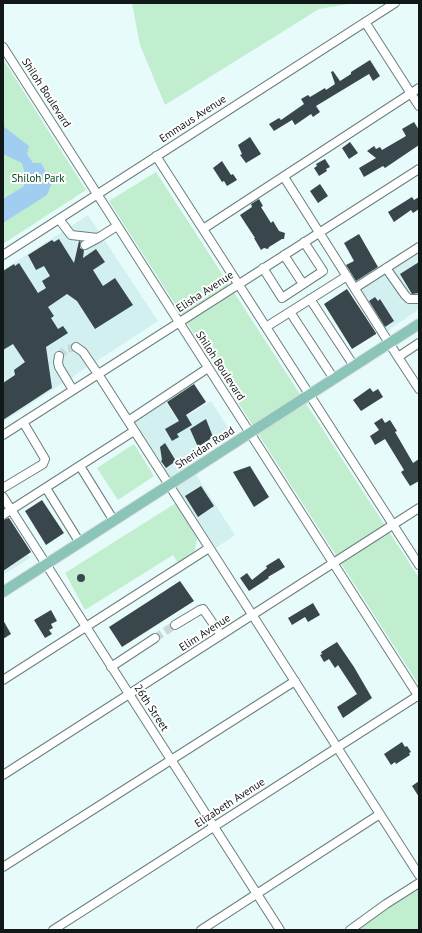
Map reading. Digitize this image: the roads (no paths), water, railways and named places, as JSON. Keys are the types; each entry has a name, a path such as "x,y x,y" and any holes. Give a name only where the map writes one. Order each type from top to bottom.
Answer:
{"main road":[{"name":"Sheridan Road","path":"3,592 419,324"}],"street":[{"name":"Emmaus Avenue","path":"3,255 395,3"},
{"path":"365,22 419,106"},
{"name":"Shiloh Boulevard","path":"3,47 419,696"},
{"path":"203,230 419,88"},
{"path":"156,156 419,565"},
{"name":"Elisha Avenue","path":"3,435 419,168"},
{"path":"284,177 419,389"},
{"path":"59,219 71,235 82,244 98,238 118,226"},
{"path":"71,235 98,238"},
{"path":"263,268 282,298 323,271 304,242"},
{"path":"355,288 419,247"},
{"path":"284,255 303,284"},
{"path":"386,268 409,299 419,299"},
{"path":"266,327 347,276"},
{"path":"310,299 354,366"},
{"path":"290,312 334,379"},
{"path":"398,357 419,343"},
{"path":"76,347 83,352 98,374 419,874"},
{"path":"59,356 59,367 73,390"},
{"path":"128,421 208,368"},
{"path":"3,488 43,464 45,459 23,422"},
{"path":"3,515 134,431"},
{"path":"80,466 114,521"},
{"path":"46,488 80,543"},
{"name":"26th Street","path":"3,497 280,930"},
{"name":"Elim Avenue","path":"3,775 419,508"},
{"path":"3,680 209,548"},
{"path":"175,626 203,609 221,635"},
{"path":"111,667 155,638"},
{"path":"3,867 295,681"},
{"name":"Elizabeth Avenue","path":"53,930 419,696"},
{"path":"201,930 380,814"},
{"path":"350,930 386,904 419,883"}],"water":[{"path":"3,126 29,146 27,154 33,163 41,163 52,183 47,195 3,223 3,199 24,186 26,177 22,163 3,154"}],"tunnel":[{"path":"59,356 66,349 76,347"},
{"path":"155,638 175,625"}],"park label":[{"name":"Shiloh Park","path":"38,179"}]}
